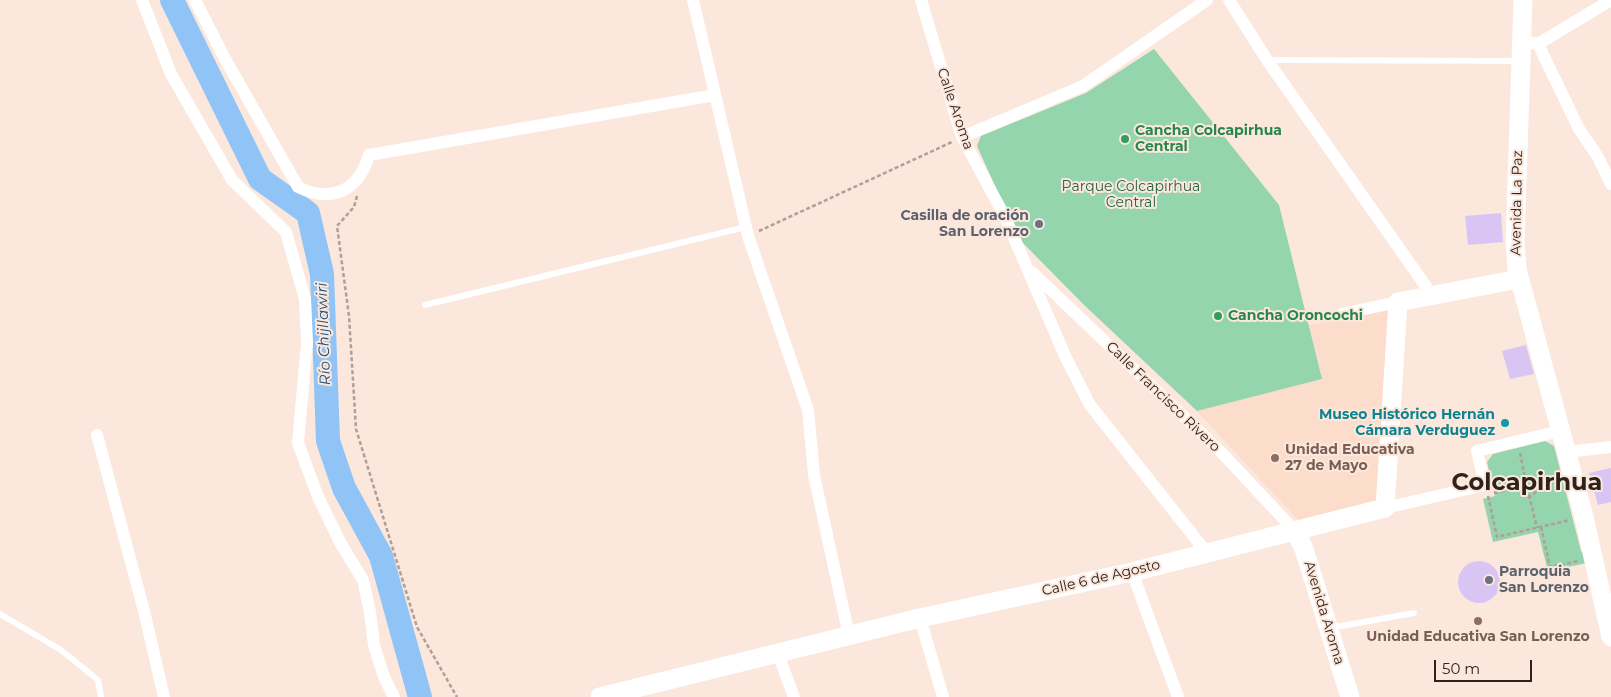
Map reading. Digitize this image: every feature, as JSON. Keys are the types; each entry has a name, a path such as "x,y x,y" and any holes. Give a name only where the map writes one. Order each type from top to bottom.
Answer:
{"main road":[{"name":"Avenida La Paz","path":"1523,0 1530,42 1520,61 1516,243 1519,279 1584,517 1611,637"},
{"path":"1385,508 1398,302 1519,279"},
{"name":"Calle 6 de Agosto","path":"600,697 920,618 1132,572 1385,508"},
{"name":"Avenida Aroma","path":"1295,530 1304,549 1350,697"}],"street":[{"path":"142,0 171,74 232,180 286,232 305,299 307,343 298,443 326,513 341,544 363,580 370,612 374,645 384,677 394,697"},
{"path":"195,0 224,57 298,187 314,195 336,194 352,185 364,171 369,155 715,95"},
{"path":"693,0 747,232 808,410 814,475 849,636"},
{"name":"Calle Aroma","path":"921,0 962,137 1005,217 1066,358 1090,405 1207,553"},
{"path":"962,137 1083,86 1207,0"},
{"path":"1229,0 1267,60 1432,295"},
{"path":"1611,0 1530,42 1579,128 1598,157 1611,184"},
{"name":"Calle Francisco Rivero","path":"1026,267 1221,452 1295,530"},
{"path":"1342,314 1398,302"},
{"name":"Calle 6 de Agosto","path":"1385,508 1485,485 1477,451 1560,431"},
{"path":"97,435 144,611 164,697"},
{"path":"1566,452 1611,448"},
{"path":"1132,572 1178,697"},
{"path":"920,618 943,697"},
{"path":"778,654 794,697"}],"lane":[{"path":"1267,60 1520,61"},
{"path":"425,305 747,232"},
{"path":"1328,628 1414,613"},
{"path":"0,614 61,650 98,680 101,697"}],"path":[{"path":"747,232 962,137"},
{"path":"364,171 354,207 336,226 349,316 356,430 416,628 457,697"},
{"path":"1520,453 1526,478"},
{"path":"1526,478 1532,479 1536,484 1535,491 1529,495 1523,494 1520,488 1521,482 1526,478"},
{"path":"1536,484 1557,479"},
{"path":"1499,492 1520,488"},
{"path":"1529,495 1550,567 1584,560"},
{"path":"1488,498 1497,537 1584,517"}],"shaded area":[{"path":"1389,310 1378,500 1298,520 1197,411 1322,379 1309,325"}],"green space":[{"name":"Parque Colcapirhua Central","path":"1154,49 1279,205 1322,379 1197,411 1083,304 1019,239 977,146 981,136 1086,93"},
{"path":"1545,441 1554,446 1581,551 1592,562 1548,571 1538,532 1493,542 1483,499 1495,496 1487,462 1493,454"}],"building":[{"path":"1501,213 1503,242 1468,245 1465,216"},
{"path":"1526,345 1534,374 1510,379 1502,351"},
{"path":"1611,468 1611,502 1598,505 1589,473"},
{"path":"1479,561 1494,567 1500,582 1494,597 1479,603 1464,597 1458,582 1464,567"}],"waterway":[{"name":"Río Chijllawiri","path":"172,0 260,179 308,213 322,274 328,441 344,488 381,556 420,697"}],"place":[{"name":"Cancha Colcapirhua Central","path":"1125,139"},
{"name":"Casilla de oración San Lorenzo","path":"1039,224"},
{"name":"Cancha Oroncochi","path":"1218,316"},
{"name":"Museo Histórico Hernán Cámara Verduguez","path":"1505,423"},
{"name":"Unidad Educativa 27 de Mayo","path":"1275,458"},
{"name":"Parroquia San Lorenzo","path":"1489,580"},
{"name":"Unidad Educativa San Lorenzo","path":"1478,621"}],"district":[{"name":"Colcapirhua","path":"1527,483"}]}
